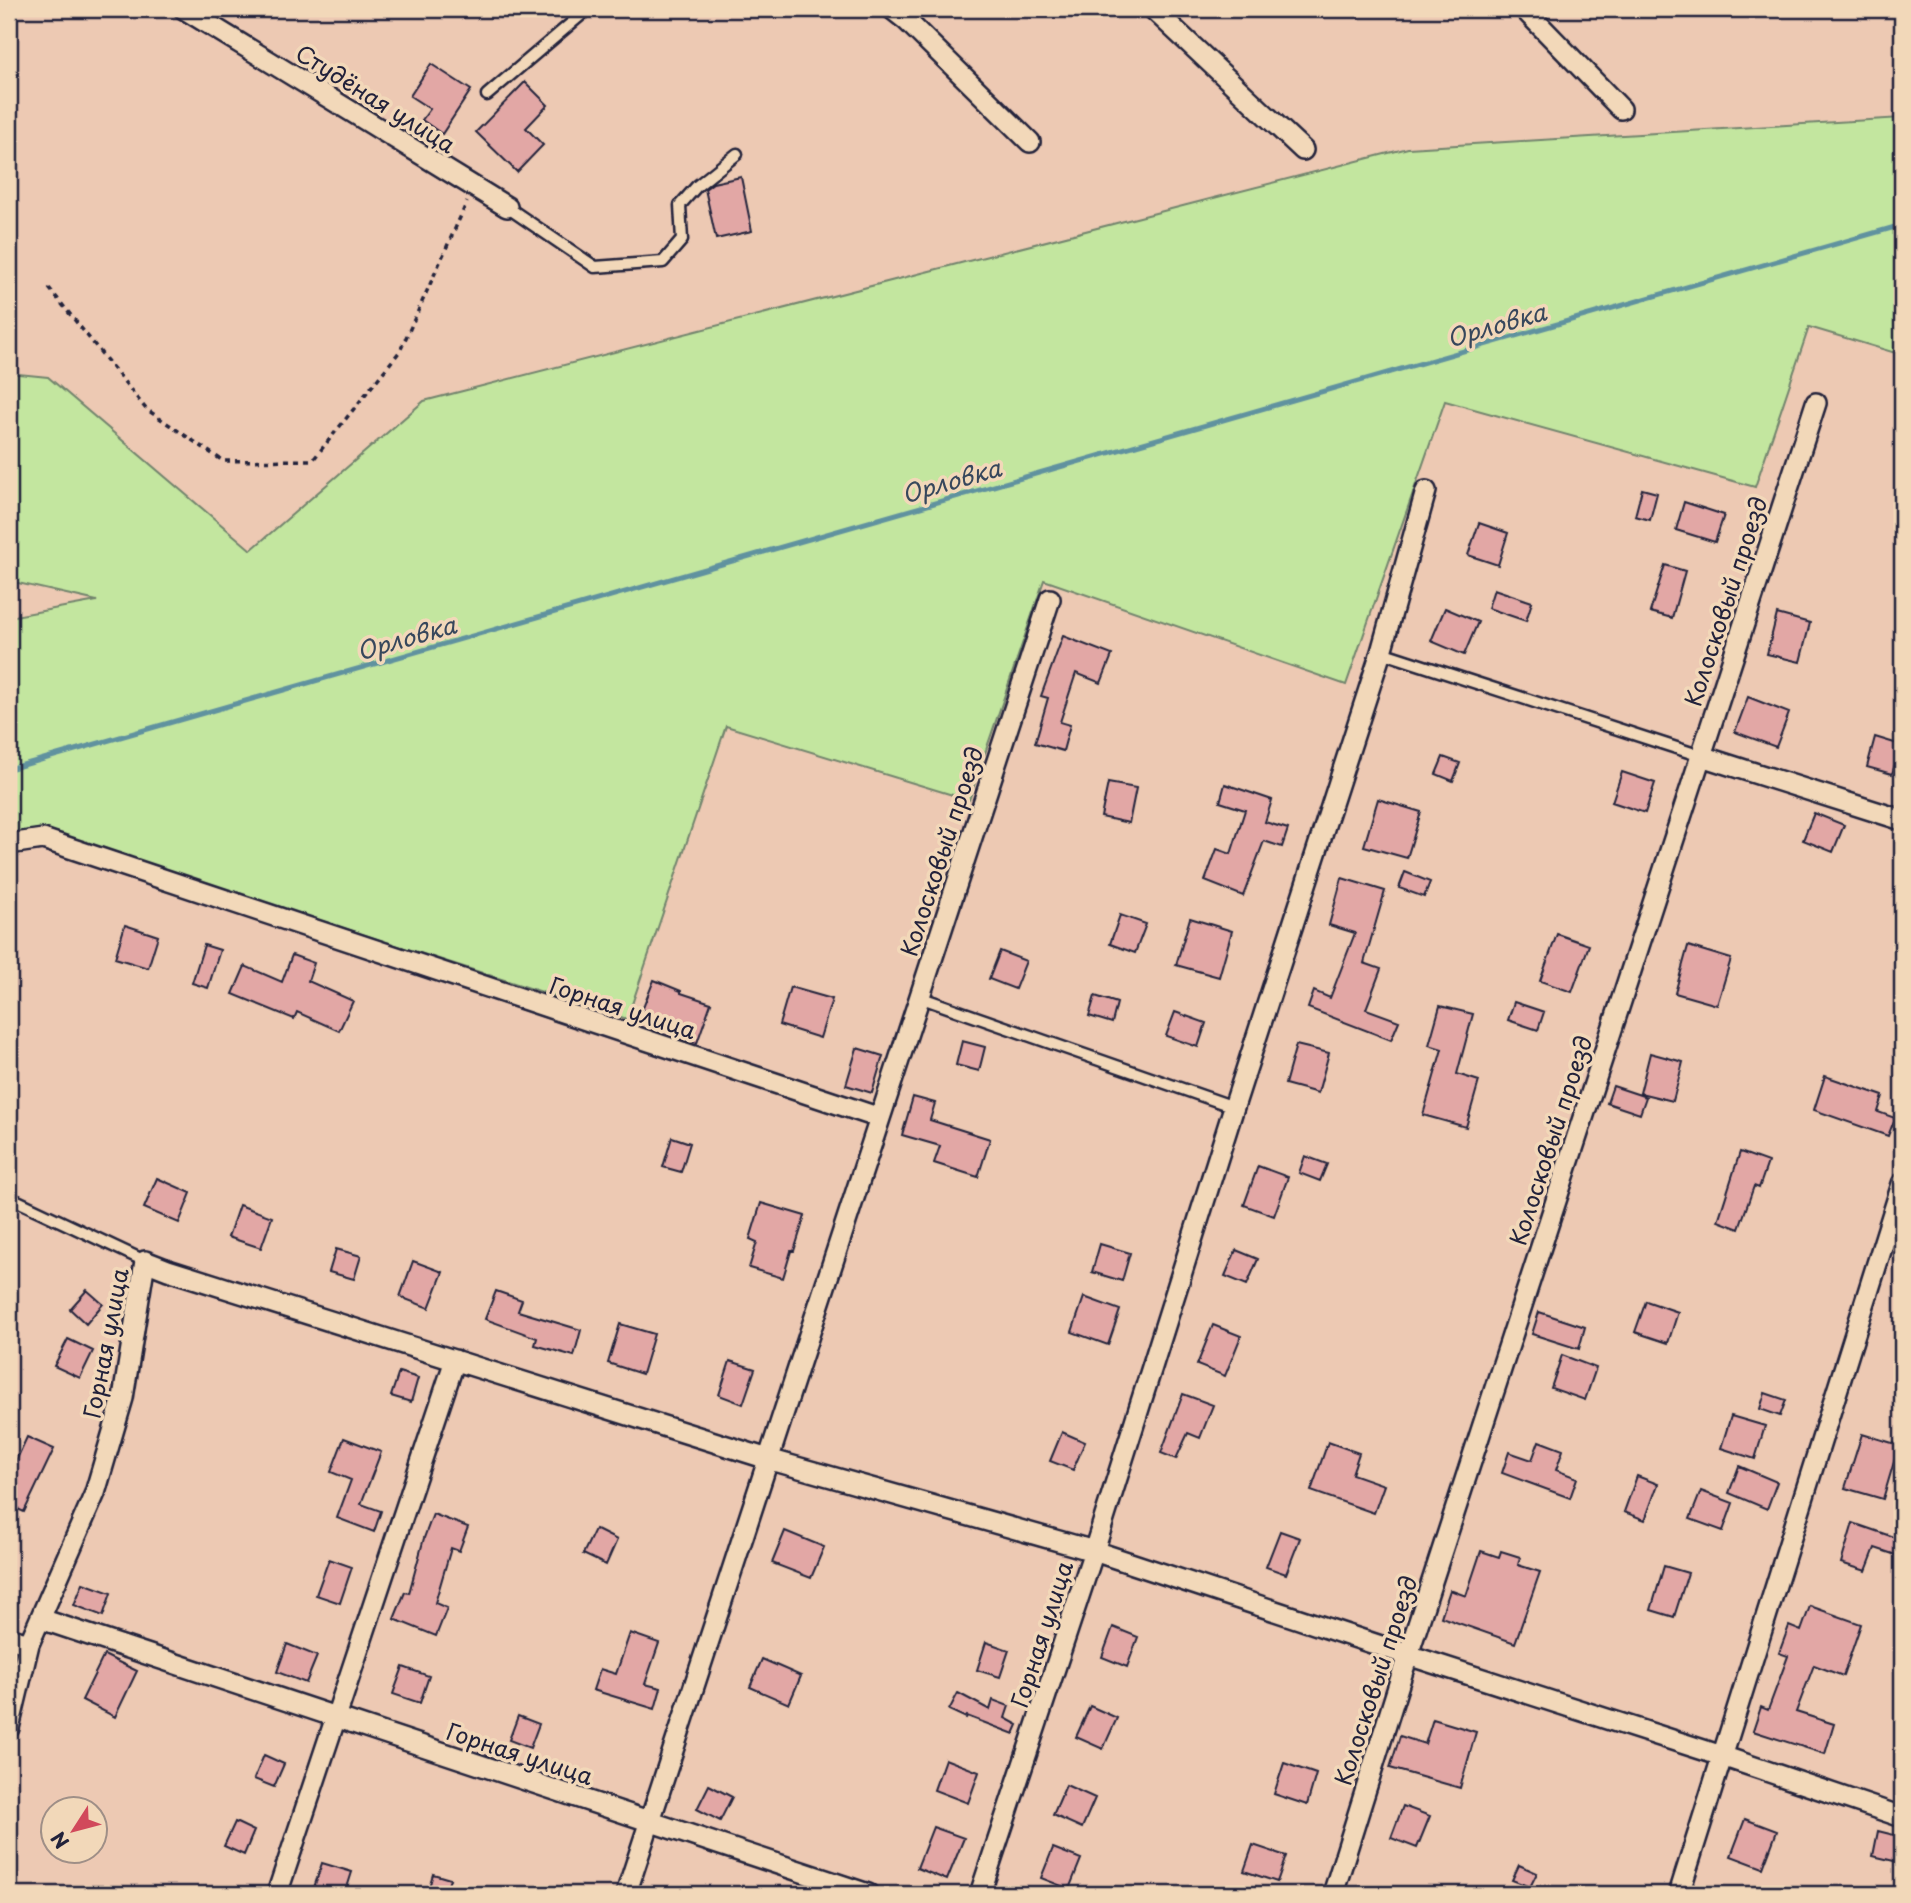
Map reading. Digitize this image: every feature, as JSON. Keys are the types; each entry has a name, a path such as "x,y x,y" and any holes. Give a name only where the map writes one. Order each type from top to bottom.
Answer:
{"street":[{"name":"Студёная улица","path":"184,9 507,207"},
{"path":"892,9 1030,142"},
{"path":"1153,9 1303,150"},
{"path":"1524,9 1621,109"},
{"name":"Колосковый проезд","path":"1334,1894 1408,1655 1816,402"},
{"path":"1426,491 1381,652 1094,1550 1902,1817"},
{"name":"Колосковый проезд","path":"880,1118 1050,599"},
{"path":"1700,756 1902,820"},
{"name":"Горная улица","path":"9,844 43,839 880,1118"},
{"path":"626,1894 880,1118"},
{"path":"1679,1894 1902,1184"},
{"name":"Горная улица","path":"9,1728 29,1644 95,1493 123,1398 145,1261 768,1459 1094,1550 980,1894"},
{"path":"277,1894 455,1360"},
{"name":"Горная улица","path":"41,1619 869,1894"},
{"path":"9,1638 29,1644"}],"lane":[{"path":"487,95 588,9"},
{"path":"507,207 596,267 663,262 682,240 680,205 697,186 737,154"},
{"path":"1381,652 1700,756"},
{"path":"919,997 1234,1107"},
{"path":"9,1196 145,1261"}],"path":[{"path":"49,288 146,409 223,461 313,460 400,351 474,187"}],"green space":[{"path":"1902,118 1902,355 1809,327 1755,487 1445,401 1346,685 1044,580 969,800 726,726 627,1019 41,829 9,833 9,617 97,601 9,581 9,373 48,377 251,550 424,401 1408,148"}],"building":[{"path":"431,64 471,90 442,134 422,120 430,109 410,96"},
{"path":"525,82 548,105 526,128 543,145 517,172 476,132"},
{"path":"741,177 752,231 716,239 705,189 713,183"},
{"path":"1642,489 1657,493 1650,520 1635,516"},
{"path":"1684,502 1724,515 1715,542 1676,530"},
{"path":"1479,523 1508,533 1498,565 1468,555"},
{"path":"1665,565 1685,571 1672,618 1650,612"},
{"path":"1494,589 1532,602 1526,621 1488,608"},
{"path":"1445,608 1478,622 1464,655 1431,641"},
{"path":"1777,614 1810,623 1800,662 1767,654"},
{"path":"1063,636 1112,655 1101,683 1076,673 1060,722 1070,725 1063,751 1035,743 1048,698 1041,696"},
{"path":"1748,697 1789,713 1776,747 1735,732"},
{"path":"1875,737 1901,745 1892,774 1867,767"},
{"path":"1443,757 1460,763 1453,781 1436,774"},
{"path":"1622,772 1655,783 1645,813 1612,802"},
{"path":"1108,783 1136,788 1129,823 1101,817"},
{"path":"1225,784 1272,800 1265,822 1288,829 1282,847 1264,841 1243,896 1205,881 1217,849 1231,854 1245,810 1220,802"},
{"path":"1378,799 1421,812 1407,858 1364,846"},
{"path":"1814,813 1844,825 1833,852 1803,840"},
{"path":"1405,872 1430,882 1424,897 1399,888"},
{"path":"1342,878 1385,891 1364,963 1381,969 1366,1009 1399,1021 1391,1040 1308,1008 1314,991 1330,998 1355,933 1329,925"},
{"path":"1120,915 1146,924 1135,953 1110,944"},
{"path":"1190,918 1232,931 1219,977 1176,965"},
{"path":"125,925 158,936 148,968 115,958"},
{"path":"1557,934 1589,945 1572,992 1540,981"},
{"path":"204,945 220,950 208,988 192,983"},
{"path":"1688,946 1731,959 1717,1005 1675,993"},
{"path":"1000,951 1026,961 1015,989 989,979"},
{"path":"292,955 314,963 308,981 353,1001 339,1031 297,1012 294,1019 233,994 245,966 282,982"},
{"path":"654,980 711,1003 697,1043 679,1037 681,1030 641,1013"},
{"path":"790,987 832,999 820,1038 779,1025"},
{"path":"1095,996 1117,1003 1112,1023 1089,1016"},
{"path":"1514,1002 1544,1012 1538,1030 1508,1020"},
{"path":"1440,1006 1473,1014 1457,1074 1479,1081 1466,1127 1423,1115 1442,1049 1429,1045"},
{"path":"1175,1012 1206,1023 1198,1047 1166,1036"},
{"path":"962,1041 985,1047 979,1071 956,1065"},
{"path":"1296,1045 1329,1053 1318,1093 1285,1084"},
{"path":"857,1048 883,1056 872,1093 846,1085"},
{"path":"1650,1053 1683,1062 1673,1101 1640,1093"},
{"path":"1825,1076 1883,1096 1878,1112 1895,1118 1888,1136 1814,1110"},
{"path":"1613,1086 1646,1097 1640,1114 1607,1103"},
{"path":"913,1097 935,1103 930,1120 990,1139 978,1177 934,1163 940,1146 902,1135"},
{"path":"672,1137 690,1143 681,1172 663,1167"},
{"path":"1740,1152 1768,1162 1759,1188 1754,1186 1739,1229 1718,1221"},
{"path":"1305,1156 1327,1164 1320,1181 1299,1173"},
{"path":"1258,1166 1288,1177 1274,1216 1244,1205"},
{"path":"157,1178 191,1193 179,1223 144,1208"},
{"path":"761,1203 805,1216 783,1278 749,1268 757,1242 750,1239"},
{"path":"239,1205 272,1217 261,1248 228,1237"},
{"path":"1100,1244 1130,1253 1122,1281 1092,1272"},
{"path":"336,1249 361,1256 354,1279 329,1272"},
{"path":"1236,1250 1258,1259 1247,1285 1225,1276"},
{"path":"413,1261 443,1272 429,1308 400,1297"},
{"path":"87,1290 103,1304 86,1324 70,1309"},
{"path":"496,1291 522,1300 518,1311 581,1330 574,1356 535,1345 537,1338 485,1319"},
{"path":"1084,1297 1120,1310 1108,1345 1072,1332"},
{"path":"1646,1301 1678,1312 1668,1343 1635,1332"},
{"path":"1539,1312 1585,1327 1579,1349 1532,1334"},
{"path":"620,1324 654,1334 642,1374 608,1363"},
{"path":"1213,1325 1241,1336 1225,1376 1197,1365"},
{"path":"68,1339 93,1351 80,1378 54,1366"},
{"path":"1562,1355 1596,1368 1585,1400 1551,1388"},
{"path":"730,1361 755,1369 743,1404 719,1395"},
{"path":"399,1372 418,1378 411,1402 391,1396"},
{"path":"1765,1393 1786,1400 1780,1416 1760,1409"},
{"path":"1183,1394 1213,1405 1200,1438 1188,1433 1176,1459 1161,1453"},
{"path":"1731,1416 1765,1426 1755,1459 1721,1448"},
{"path":"1062,1432 1085,1442 1073,1470 1050,1461"},
{"path":"1862,1434 1899,1445 1883,1499 1845,1488"},
{"path":"27,1437 54,1449 24,1512 9,1505 9,1476"},
{"path":"344,1438 381,1452 361,1504 381,1511 374,1532 337,1518 351,1480 331,1472"},
{"path":"1539,1441 1563,1450 1556,1470 1577,1478 1570,1498 1502,1473 1509,1452 1532,1460"},
{"path":"1328,1442 1359,1453 1352,1474 1384,1485 1374,1513 1311,1491"},
{"path":"1739,1466 1777,1482 1767,1509 1729,1493"},
{"path":"1637,1476 1658,1484 1645,1520 1624,1512"},
{"path":"1701,1491 1733,1503 1723,1531 1690,1519"},
{"path":"433,1514 468,1527 459,1551 451,1548 435,1603 447,1608 436,1636 394,1619 405,1592 409,1593"},
{"path":"1853,1523 1902,1540 1902,1557 1875,1548 1866,1571 1841,1563"},
{"path":"595,1529 617,1540 606,1565 583,1554"},
{"path":"785,1531 824,1547 811,1578 772,1563"},
{"path":"1280,1531 1300,1538 1286,1574 1266,1567"},
{"path":"1481,1551 1499,1557 1501,1551 1520,1557 1518,1565 1540,1572 1515,1643 1441,1617 1450,1590 1466,1596"},
{"path":"329,1559 352,1567 340,1603 316,1595"},
{"path":"1664,1566 1688,1573 1674,1617 1651,1610"},
{"path":"83,1583 111,1593 103,1616 74,1605"},
{"path":"1810,1606 1861,1624 1843,1676 1814,1665 1796,1712 1834,1724 1825,1754 1753,1731 1761,1707 1768,1710 1788,1656 1779,1653 1789,1626 1801,1631"},
{"path":"1113,1627 1138,1637 1127,1667 1102,1657"},
{"path":"630,1633 659,1643 645,1684 661,1688 655,1709 593,1690 600,1669 616,1674"},
{"path":"986,1642 1009,1650 1000,1677 977,1670"},
{"path":"287,1644 317,1656 306,1683 277,1672"},
{"path":"104,1655 137,1671 115,1717 82,1700"},
{"path":"762,1659 801,1676 789,1704 750,1687"},
{"path":"403,1667 429,1676 420,1703 393,1694"},
{"path":"958,1693 990,1710 993,1700 1009,1706 1005,1718 1018,1725 1014,1734 949,1710"},
{"path":"1090,1706 1117,1718 1103,1749 1076,1737"},
{"path":"518,1716 539,1724 530,1748 509,1740"},
{"path":"1433,1719 1476,1732 1460,1788 1390,1768 1400,1736 1425,1744"},
{"path":"264,1755 284,1764 274,1787 254,1779"},
{"path":"945,1759 979,1772 968,1803 934,1790"},
{"path":"1284,1763 1316,1774 1307,1805 1274,1794"},
{"path":"709,1785 732,1797 720,1821 697,1809"},
{"path":"1066,1785 1095,1798 1082,1828 1053,1815"},
{"path":"1403,1806 1430,1816 1417,1848 1391,1838"},
{"path":"1745,1819 1777,1831 1763,1868 1731,1856"},
{"path":"235,1822 254,1831 244,1855 224,1846"},
{"path":"933,1827 964,1838 947,1880 917,1868"},
{"path":"1878,1831 1902,1837 1898,1862 1873,1856"},
{"path":"1253,1845 1286,1856 1277,1882 1244,1871"},
{"path":"1053,1848 1081,1859 1069,1889 1041,1878"},
{"path":"322,1863 352,1872 345,1894 312,1894"},
{"path":"1519,1865 1537,1873 1530,1887 1512,1880"},
{"path":"433,1874 450,1879 445,1894 427,1894"}],"waterway":[{"name":"Орловка","path":"9,769 1902,225"}]}
